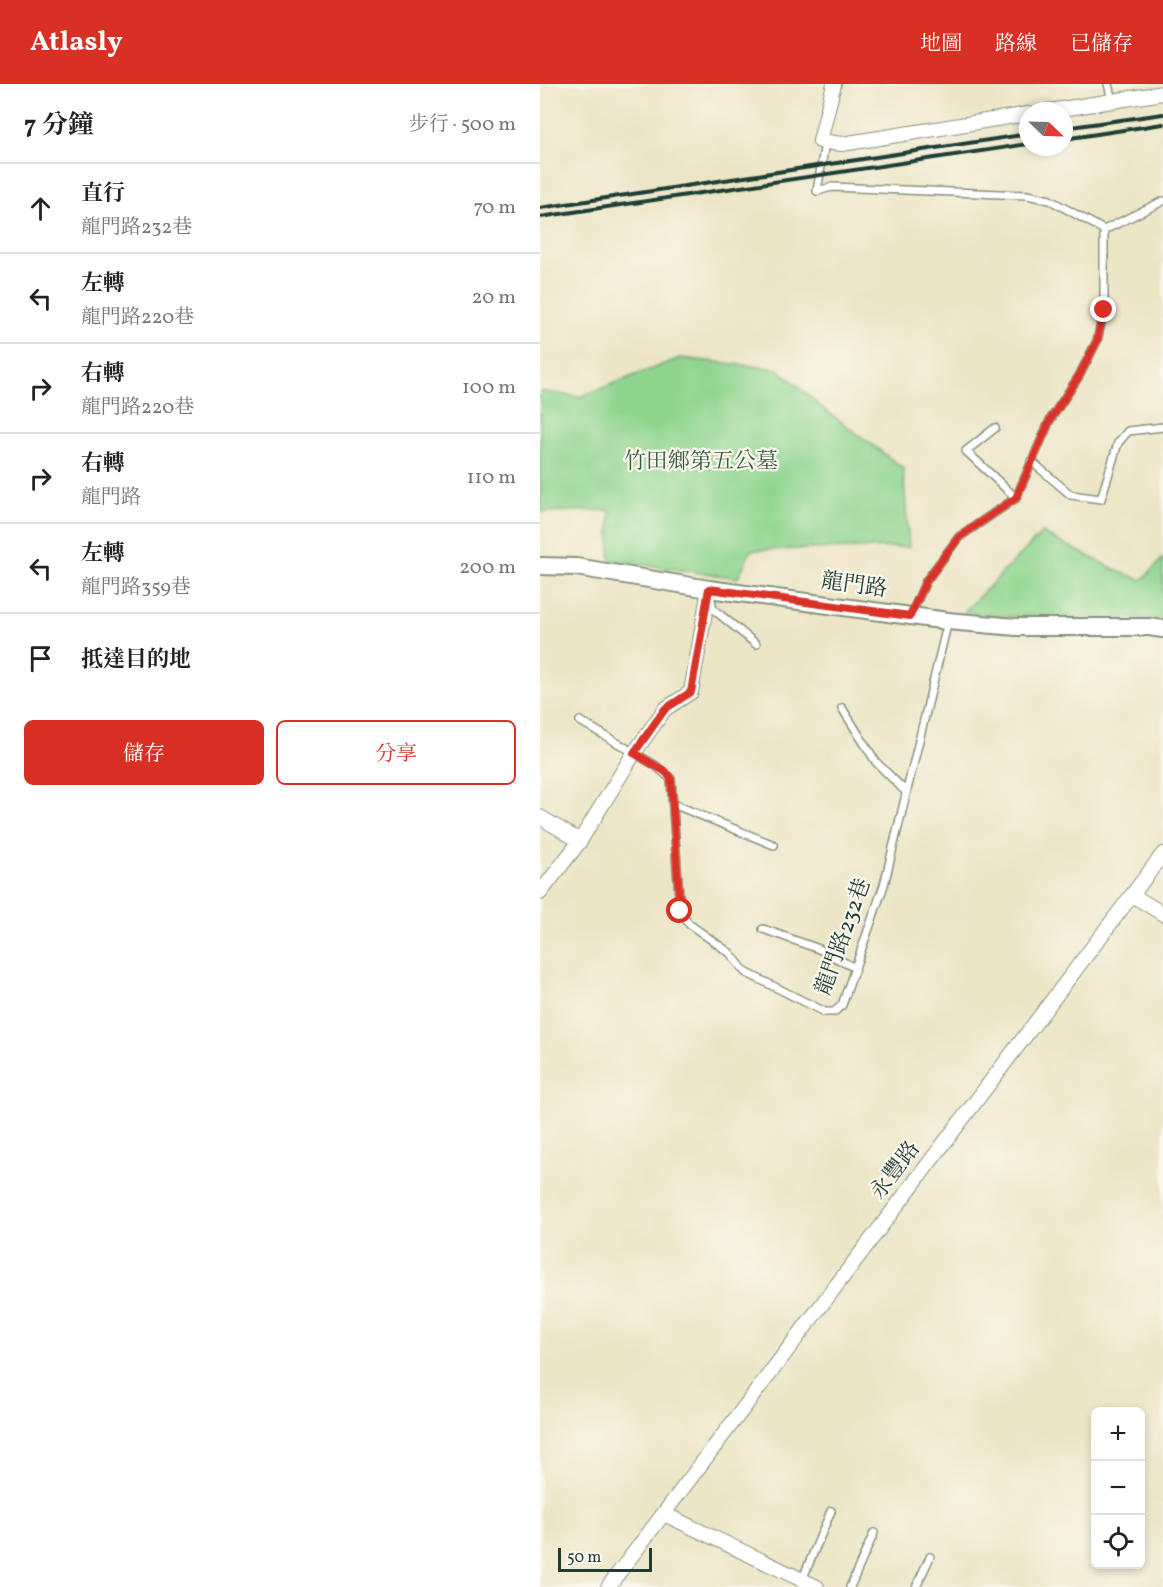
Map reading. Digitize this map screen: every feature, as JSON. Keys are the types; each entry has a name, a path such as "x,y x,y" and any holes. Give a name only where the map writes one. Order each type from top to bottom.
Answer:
{"street":[{"path":"834,84 820,141 825,143 842,144 1019,115"},
{"path":"1073,107 1163,93"},
{"name":"龍門路","path":"540,566 576,567 709,589 948,621 1016,627 1149,627 1163,629"},
{"path":"540,893 580,841 634,753 665,709 691,692 709,589"},
{"path":"540,817 580,841"},
{"name":"永豐路","path":"608,1587 1163,854"},
{"path":"1132,895 1163,914"},
{"path":"664,1514 817,1587"}],"lane":[{"path":"1108,84 1112,101"},
{"path":"825,143 817,191 832,187 1027,195 1050,200 1104,230"},
{"path":"1104,230 1163,201"},
{"path":"910,616 926,581 959,537 1016,498 1050,420 1079,376 1097,341 1104,310 1104,230"},
{"path":"1031,461 1071,495 1101,499 1118,443 1128,431 1163,427"},
{"path":"995,429 966,451 1016,498"},
{"path":"709,589 713,609 756,644"},
{"name":"龍門路232巷","path":"580,721 666,772 671,779 680,911 689,924 730,953 745,972 825,1012 834,1012 842,1005 884,885 948,621"},
{"path":"842,708 876,762 906,792"},
{"path":"672,804 774,845"},
{"path":"763,929 819,949 855,968"},
{"path":"802,1580 831,1511"},
{"path":"850,1587 874,1533"},
{"path":"916,1587 930,1557"}],"green space":[{"name":"竹田鄉第五公墓","path":"680,358 778,369 824,409 903,468 909,547 751,550 738,578 610,560 610,510 540,512 540,391 579,397"},
{"path":"1042,533 1120,572 1142,580 1163,558 1163,619 1000,616 964,612"}],"railway":[{"path":"1073,127 1163,114"},
{"path":"1073,138 1163,124"},
{"path":"540,208 1019,135"},
{"path":"540,217 1019,145"}],"route":[{"path":"680,911 671,779 666,772 634,753 665,709 691,692 709,589 910,616 926,581 959,537 1016,498 1050,420 1079,376 1097,341 1104,310"}]}
